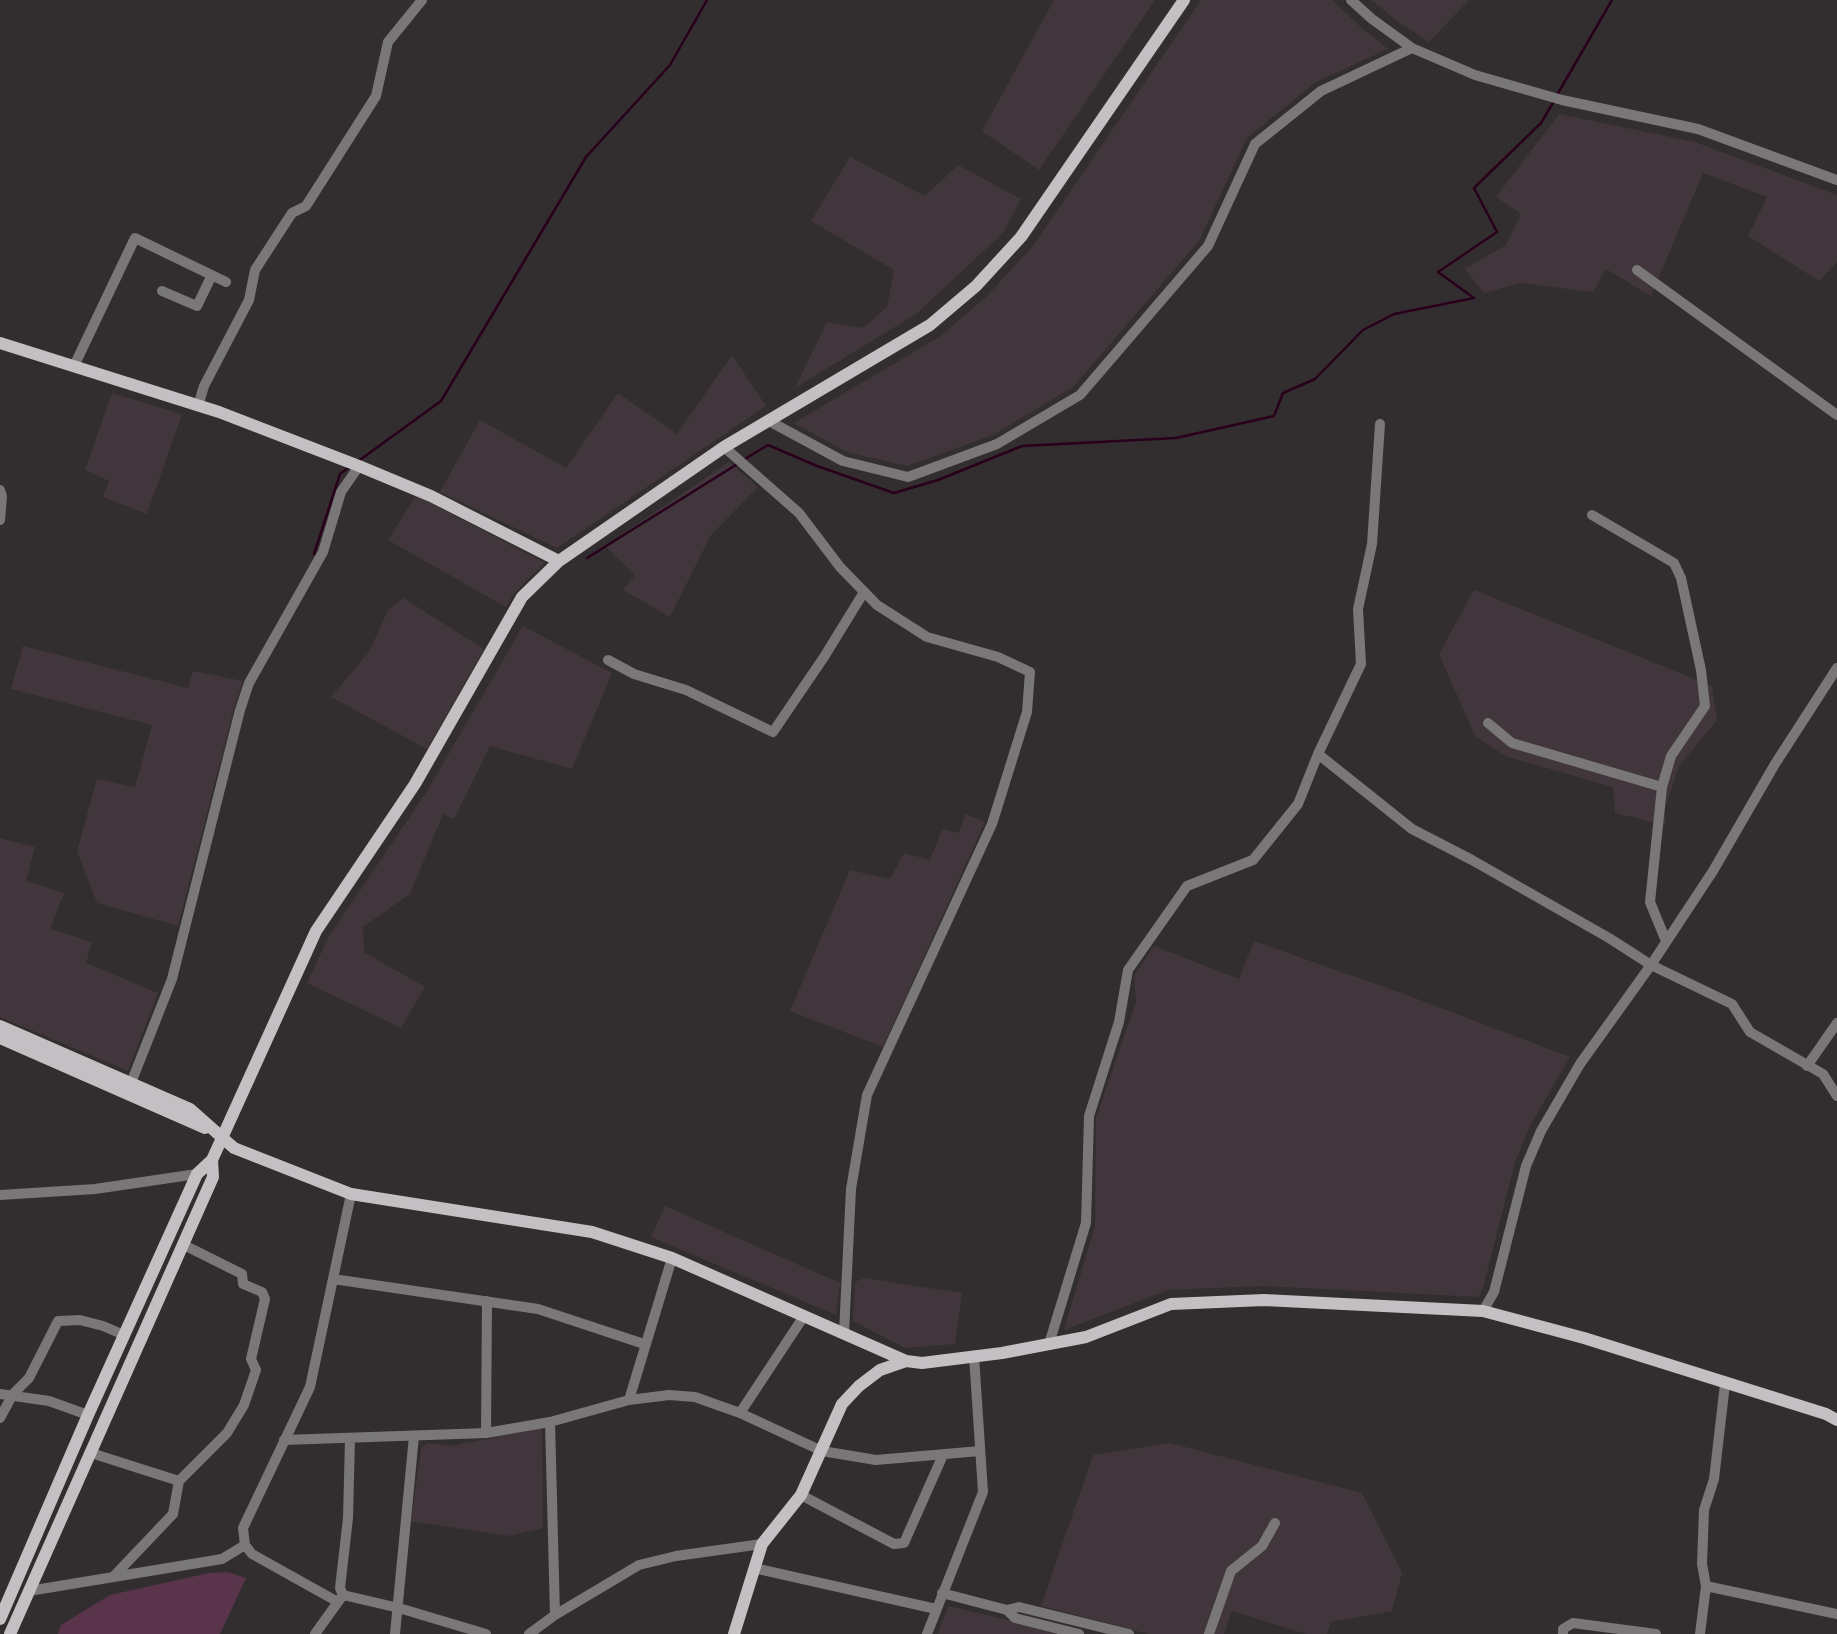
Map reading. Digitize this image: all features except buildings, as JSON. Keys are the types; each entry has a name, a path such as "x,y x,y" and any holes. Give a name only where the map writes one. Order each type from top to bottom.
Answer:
{"main road":[{"path":"10,1634 213,1177 212,1160 221,1136 316,931 415,783 522,597 559,561 724,447 930,325 976,286 1021,237 1184,0"},
{"path":"0,343 198,406 359,466 431,496 559,561"},
{"path":"0,1026 190,1109 234,1148 351,1194 592,1232 672,1258 906,1361 922,1363 1086,1337 1171,1304 1264,1300 1483,1311 1548,1327 1826,1414 1837,1420"},
{"path":"0,1038 221,1136"},
{"path":"0,1619 88,1415 197,1174 212,1160"},
{"path":"734,1634 762,1544 801,1495 842,1404 880,1370 906,1361"}],"street":[{"path":"198,406 204,386 249,300 255,270 292,213 306,206 376,96 388,42 422,0"},
{"path":"1351,0 1371,19 1412,48 1440,61 1513,87 1562,100 1698,129 1837,180"},
{"path":"769,421 843,461 908,477 997,444 1080,395 1208,246 1255,144 1321,91 1412,48"},
{"path":"74,366 135,238 226,282"},
{"path":"1637,270 1837,415"},
{"path":"162,291 197,306 212,275"},
{"path":"1049,1344 1086,1223 1089,1116 1119,1022 1128,970 1187,886 1253,860 1298,804 1318,754 1361,664 1358,609 1372,544 1380,424"},
{"path":"724,447 799,513 840,567 877,606 927,636 998,657 1030,672 1027,712 992,824 867,1095 851,1189 844,1333"},
{"path":"131,1083 172,979 240,710 249,684 323,552 341,492 359,466"},
{"path":"0,490 0,520"},
{"path":"1592,515 1674,563 1681,578 1701,670 1705,706 1671,756 1662,788 1650,902 1666,941"},
{"path":"608,660 634,674 686,691 773,732 864,592"},
{"path":"1483,1311 1494,1293 1523,1179 1541,1131 1580,1064 1651,965 1713,871 1837,668"},
{"path":"1488,723 1512,743 1662,788"},
{"path":"1318,754 1412,829 1472,860 1651,965 1732,1004 1750,1032 1823,1074 1837,1096"},
{"path":"1807,1066 1837,1023"},
{"path":"0,1195 95,1189 197,1174"},
{"path":"351,1194 310,1387 243,1528 245,1545 252,1554 341,1598 399,1608 486,1634"},
{"path":"116,1575 173,1514 179,1481 227,1433 244,1405 256,1370 251,1359 265,1300 262,1292 243,1284 242,1273 184,1245"},
{"path":"628,1401 672,1258"},
{"path":"333,1279 538,1309 644,1344"},
{"path":"486,1433 487,1301"},
{"path":"740,1413 804,1315"},
{"path":"0,1418 13,1395 29,1378 58,1321 80,1321 103,1326 124,1335"},
{"path":"928,1634 983,1492 974,1356"},
{"path":"1700,1634 1706,1586 1702,1564 1704,1510 1714,1479 1725,1384"},
{"path":"0,1394 50,1401 88,1415"},
{"path":"284,1440 486,1433 550,1422 628,1401 668,1395 695,1397 740,1413 822,1451 876,1460 980,1451"},
{"path":"550,1422 555,1615"},
{"path":"395,1634 414,1436"},
{"path":"315,1634 341,1598 348,1518 350,1438"},
{"path":"91,1453 179,1481"},
{"path":"801,1495 894,1544 904,1543 943,1455"},
{"path":"1209,1634 1231,1571 1262,1546 1275,1523"},
{"path":"530,1634 555,1615 639,1565 676,1556 762,1544"},
{"path":"29,1591 222,1559 245,1545"},
{"path":"754,1568 936,1609"},
{"path":"1706,1586 1837,1614"},
{"path":"942,1593 1007,1610 1019,1607 1129,1634"},
{"path":"1007,1610 1015,1618 1079,1634"},
{"path":"1563,1634 1563,1629 1573,1623 1656,1634"}],"shaded area":[{"path":"1054,0 1155,0 1039,170 982,131"},
{"path":"1201,0 1332,0 1388,49 1316,82 1247,138 1199,241 1073,387 993,435 907,466 847,452 794,423 939,337 986,297 1033,246"},
{"path":"1371,0 1469,0 1429,42"},
{"path":"1559,114 1695,142 1837,195 1837,262 1819,281 1748,236 1767,197 1703,173 1651,296 1606,269 1593,292 1520,283 1484,293 1465,269 1506,245 1521,214 1496,197"},
{"path":"850,157 925,196 958,165 1021,199 1003,233 916,314 795,388 827,322 863,328 887,307 894,270 811,221"},
{"path":"732,355 766,406 557,548 440,492 480,420 566,468 618,393 677,434"},
{"path":"112,393 182,414 147,514 103,497 109,481 85,470"},
{"path":"729,462 758,487 711,535 670,617 623,590 635,575 605,546"},
{"path":"416,495 545,563 515,592 506,607 388,540"},
{"path":"1474,590 1712,686 1717,720 1679,766 1665,808 1665,825 1615,813 1613,787 1505,756 1475,736 1439,654"},
{"path":"403,598 484,649 427,749 331,697 369,652 388,610"},
{"path":"523,626 612,673 572,769 490,746 454,819 443,814 410,894 363,927 364,952 425,987 401,1028 307,983 328,938 427,791"},
{"path":"23,646 188,688 193,671 243,681 178,926 97,903 77,851 97,779 135,787 152,725 11,689"},
{"path":"965,814 985,822 883,1047 790,1011 850,870 890,879 904,853 930,860 942,829 959,833"},
{"path":"0,838 35,847 26,881 64,893 50,929 92,942 86,963 158,993 128,1071 0,1017"},
{"path":"1254,941 1570,1057 1530,1126 1515,1162 1483,1288 1478,1297 1264,1286 1168,1290 1064,1330 1095,1226 1096,1118 1136,1002 1134,976 1154,946 1239,979"},
{"path":"665,1206 840,1283 836,1315 651,1237"},
{"path":"864,1278 962,1293 955,1344 905,1348 853,1321 855,1282"},
{"path":"542,1428 543,1528 508,1536 411,1521 421,1449 427,1443 452,1446"},
{"path":"1170,1443 1362,1493 1402,1573 1392,1611 1331,1622 1327,1634 1306,1634 1232,1611 1224,1634 1148,1634 1041,1606 1093,1455"},
{"path":"227,1572 246,1578 220,1634 58,1634 61,1625 110,1595 209,1573"},
{"path":"948,1606 1055,1631 1055,1634 938,1634"}],"waterway":[{"path":"357,462 441,401 586,157 670,65 707,0"},
{"path":"1557,95 1612,0"},
{"path":"745,459 768,445 817,466 894,493 938,480 1022,446 1176,438 1274,416 1283,393 1315,379 1363,330 1394,314 1474,298 1438,272 1497,232 1474,188 1541,123 1554,101"},
{"path":"587,558 739,463"},
{"path":"314,554 340,474 348,468"}]}
